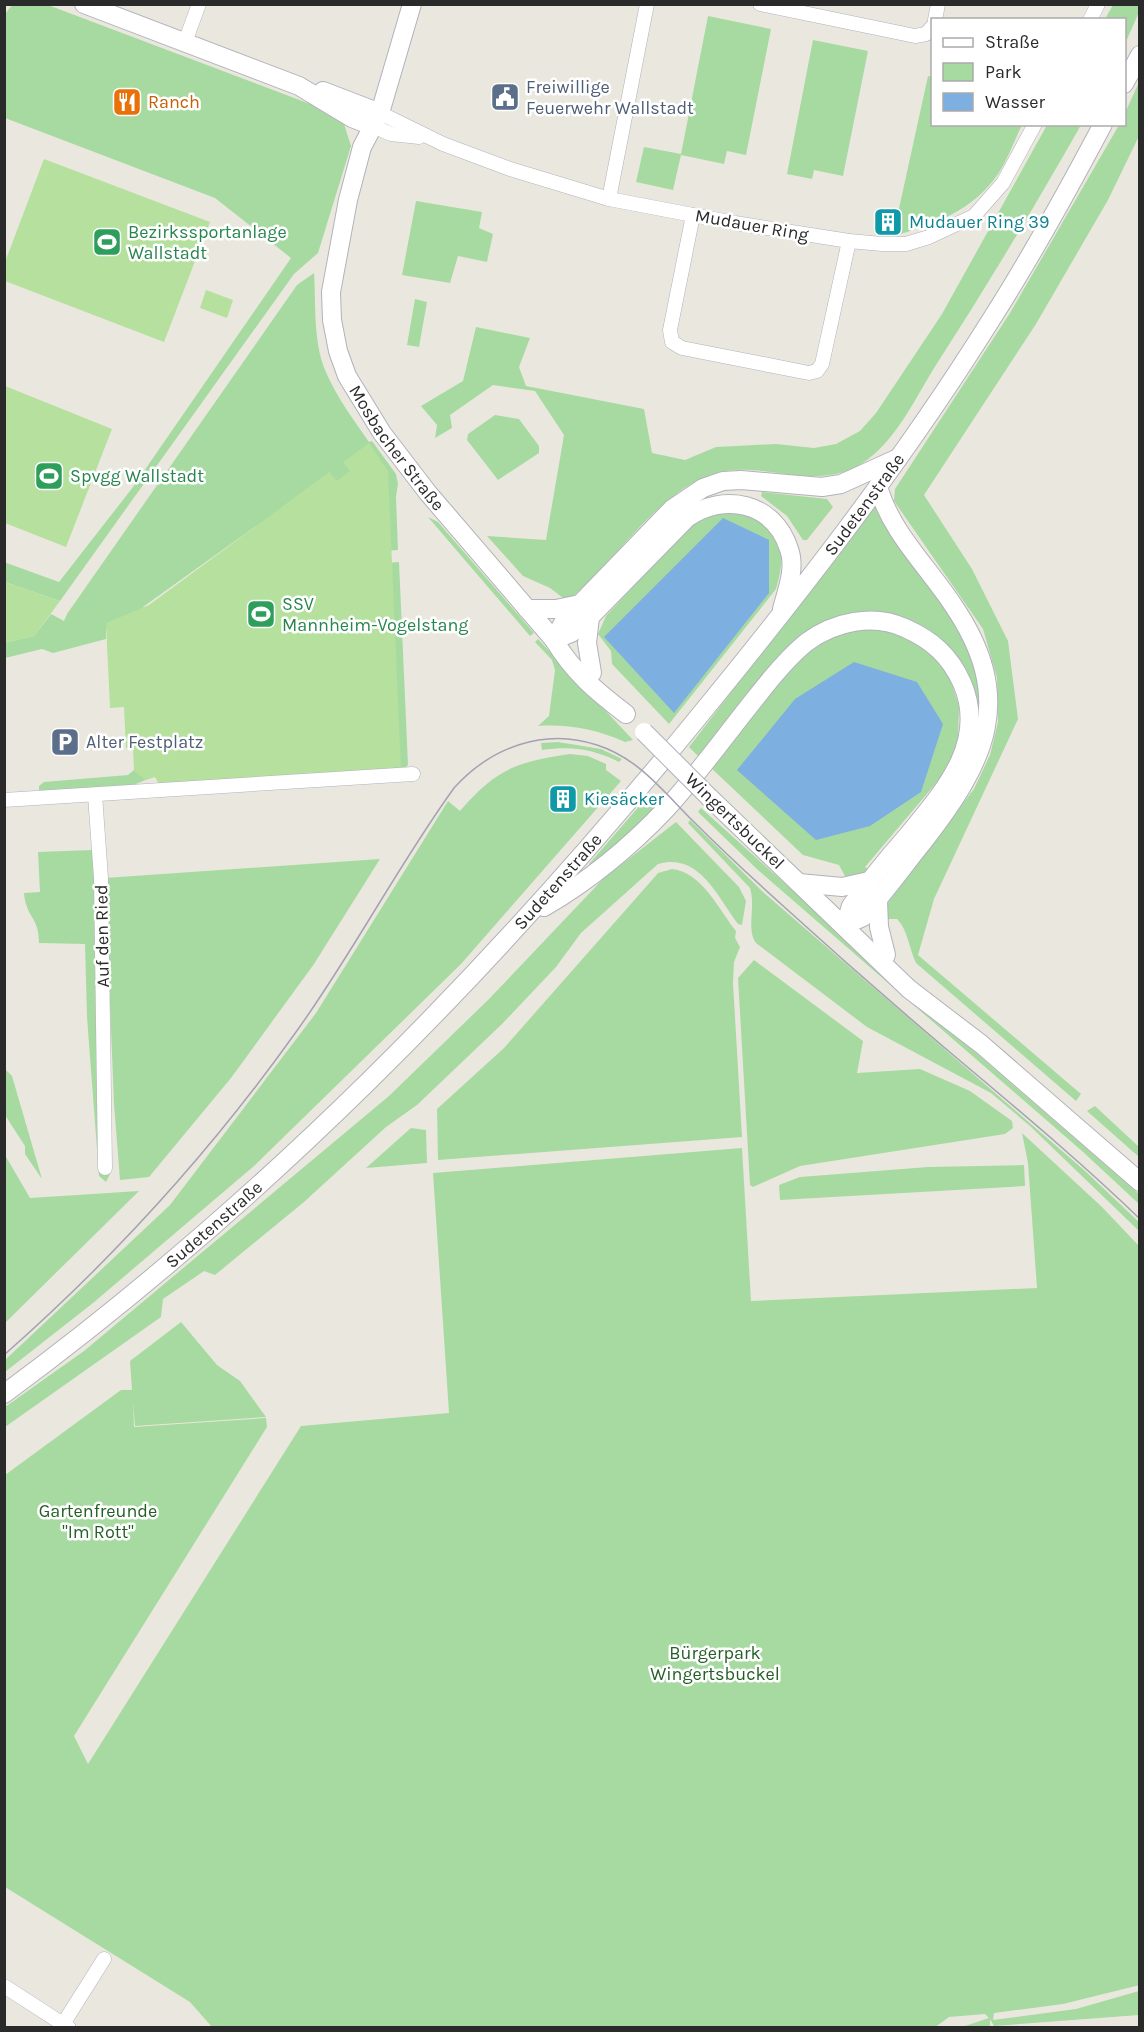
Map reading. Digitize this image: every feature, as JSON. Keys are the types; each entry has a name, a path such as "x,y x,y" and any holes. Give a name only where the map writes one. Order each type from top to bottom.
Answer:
{"main road":[{"path":"84,4 299,86 322,90 377,120"},
{"name":"Mosbacher Straße","path":"412,4 377,120 374,149 354,204 346,218 334,266 331,292 332,320 338,351 347,376 362,404 415,476 554,640"},
{"path":"1126,82 1140,55"},
{"name":"Sudetenstraße","path":"4,1394 209,1229 297,1151 412,1039 530,916 626,806 780,616 899,457 989,324 1046,229 1102,126"},
{"path":"554,640 571,633 585,610 672,509 704,488 723,481 741,480 822,487 841,484 899,457"},
{"path":"845,925 863,917 878,900 967,782 982,751 988,720 988,681 976,644 955,606 887,513 878,486"},
{"path":"527,609 585,610 687,518 704,508 723,502 744,504 765,513 780,529 790,550 791,573 780,616"},
{"path":"585,610 592,673"},
{"path":"530,916 567,893 639,836 669,806 792,656 824,631 855,621 877,621 899,625 937,647 951,662 962,684 969,708 969,735 953,777 869,881 851,906 845,925"},
{"name":"Wingertsbuckel","path":"554,640 576,654 626,714 909,989 981,1044"},
{"name":"Wingertsbuckel","path":"554,640 568,663 585,682 626,714"},
{"path":"799,883 842,887 869,881"},
{"path":"878,900 879,927 886,956"},
{"name":"Wingertsbuckel","path":"845,925 886,956 981,1044 1140,1182"}],"street":[{"path":"185,42 199,4"},
{"path":"609,199 647,4"},
{"path":"760,4 915,36 926,34 931,29"},
{"path":"1091,18 1098,4"},
{"name":"Mudauer Ring","path":"377,120 510,169 609,199 849,241 906,243 930,237 974,216 1004,183 1034,126"},
{"path":"693,215 670,330 672,342 682,348 809,373 817,371 822,364 849,241"},
{"path":"4,800 413,774"},
{"name":"Auf den Ried","path":"95,795 101,878 105,1168"},
{"path":"4,1986 66,2026 104,1959"}],"green space":[{"path":"12,5 48,5 326,110 344,124 351,146 318,253 294,274 60,601 5,582 4,562 59,582 133,487 291,258 215,198 5,118 5,14"},
{"path":"1113,5 1139,5 1139,12 1126,42 1126,18 1106,18"},
{"path":"708,16 771,29 746,155 727,151 724,164 681,155 673,190 636,182 644,147 681,154"},
{"path":"813,40 868,51 843,176 814,170 812,179 787,174"},
{"path":"928,76 931,77 931,126 1022,126 998,174 977,198 951,215 893,236"},
{"path":"1139,82 1139,136 1108,200 1036,324 924,495 972,569 1008,641 1018,719 934,899 918,955 1081,1094 1076,1101 916,963 901,923 897,919 884,919 892,889 908,874 974,789 990,755 998,722 997,678 983,629 894,501 895,489 1010,313 1118,126 1126,126 1126,111"},
{"path":"1046,126 1080,126 906,416 878,451 849,470 830,475 810,476 732,470 713,474 693,483 655,512 567,601 550,588 523,576 487,536 546,540 564,435 535,391 493,385 450,415 452,428 435,438 437,425 421,406 463,381 476,327 530,338 519,367 526,386 644,409 652,453 685,460 716,447 776,444 814,448 836,444 860,431 876,413 942,314"},
{"name":"Bezirkssportanlage Wallstadt","path":"44,159 210,222 164,342 5,281 5,262"},
{"path":"416,201 482,212 479,228 493,234 487,262 458,256 450,283 402,275"},
{"path":"314,273 318,347 325,370 351,416 396,474 398,484 396,497 398,550 384,551 386,563 399,562 408,765 401,773 160,784 256,526 143,607 147,619 146,627 106,629 106,639 53,653 42,649 5,658 4,643 34,636 51,614 64,621 297,285"},
{"path":"206,290 233,300 227,318 200,308"},
{"path":"415,299 427,302 419,347 407,345"},
{"name":"Spvgg Wallstadt","path":"5,386 112,429 66,547 5,523"},
{"path":"495,415 519,419 539,446 539,453 498,480 467,440 468,434"},
{"name":"SSV Mannheim-Vogelstang","path":"369,443 388,471 401,770 160,786 155,777 146,780 134,771 133,748 126,748 124,707 110,708 106,623 149,605 329,472 337,481 350,471 343,462"},
{"path":"762,492 827,499 833,507 807,540 803,540 787,516 761,496"},
{"path":"876,504 967,639 983,700 979,739 947,797 974,703 904,620 820,626 700,758 689,747"},
{"path":"737,510 763,523 778,539 781,561 776,589 669,724 612,664 611,651 598,634 606,616 688,527 713,511"},
{"path":"428,517 438,522 534,633 530,636"},
{"path":"5,582 60,601 34,636 5,643"},
{"path":"858,629 897,631 928,649 949,675 959,706 958,740 948,769 865,867 869,870 858,878 846,878 839,865 803,855 709,766 791,664 828,638"},
{"path":"538,639 633,740 625,742 603,734 571,727 538,726 549,716 555,670 552,660 535,642"},
{"path":"558,742 601,749 622,759 619,762 582,750 563,748 542,750 541,743"},
{"path":"570,754 588,756 606,764 606,770 621,781 461,964 254,1166 93,1303 5,1372 5,1360 170,1205 316,1013 448,801 460,811 485,786 508,770 535,760"},
{"path":"134,770 161,773 125,789 39,795 39,786 44,782 128,775"},
{"path":"648,796 660,806 593,865 589,864"},
{"path":"701,808 886,975 1139,1194 1139,1204 1082,1151 759,871 698,812"},
{"path":"690,820 763,892 1084,1170 1139,1222 1139,1231 1030,1126 991,1093 867,1027 756,943 751,925 750,888 688,823"},
{"path":"676,822 739,887 746,901 742,925 738,924 706,879 696,870 685,864 672,862 658,864 581,933 556,967 502,1024 417,1105 386,1127 304,1202 215,1275 204,1271 163,1299 161,1317 5,1427 5,1407 84,1351 389,1096 489,999 603,879"},
{"path":"92,850 96,857 104,1103 111,1172 106,1182 99,1176 87,1017 85,944 39,943 37,927 27,908 24,893 40,892 38,852"},
{"path":"380,859 314,964 231,1078 149,1177 120,1180 114,1104 105,878"},
{"path":"672,869 683,872 701,884 736,931 735,938 740,947 734,962 733,983 742,1137 438,1160 437,1109 504,1048 658,873"},
{"path":"754,960 863,1041 857,1073 920,1069 970,1091 1012,1121 1013,1128 1005,1134 800,1166 753,1187 750,1185 738,978"},
{"path":"5,1069 12,1076 42,1179 25,1154 25,1146 5,1115"},
{"path":"1095,1106 1139,1147 1139,1157 1087,1111"},
{"path":"411,1128 426,1130 427,1163 366,1168"},
{"name":"Bürgerpark Wingertsbuckel","path":"1022,1133 1102,1207 1139,1246 1140,1985 1063,2004 994,2013 993,2020 1076,2009 1139,1991 1139,2015 994,2026 990,2019 990,2028 962,2027 989,2018 985,2014 949,2017 934,2028 212,2027 190,2002 5,1887 5,1475 121,1390 132,1390 130,1361 181,1322 217,1365 240,1381 266,1417 135,1426 133,1402 134,1427 266,1418 267,1427 74,1736 88,1764 301,1426 449,1413 433,1173 742,1148 751,1301 1037,1288 1028,1163"},
{"path":"5,1155 30,1198 139,1191 5,1323"},
{"path":"1024,1165 1025,1186 780,1200 779,1185 800,1177 928,1167"}],"water":[{"path":"723,518 769,540 769,593 674,713 604,637"},
{"path":"854,662 917,682 943,724 921,792 870,826 816,840 737,770 795,699"}],"tram line":[{"path":"4,1355 84,1281 122,1242 230,1119 317,1002 413,848 454,788 468,774 501,752 538,740 557,738 597,745 625,758 637,767 802,923 1071,1156 1140,1219"}],"place":[{"name":"Freiwillige Feuerwehr Wallstadt","path":"505,97"},
{"name":"Ranch","path":"127,102"},
{"name":"Mudauer Ring 39","path":"888,222"},
{"name":"Bezirkssportanlage Wallstadt","path":"107,242"},
{"name":"Spvgg Wallstadt","path":"49,476"},
{"name":"SSV Mannheim-Vogelstang","path":"261,614"},
{"name":"Alter Festplatz","path":"65,742"},
{"name":"Kiesäcker","path":"563,799"}],"park label":[{"name":"Gartenfreunde \"Im Rott\"","path":"98,1522"}]}
